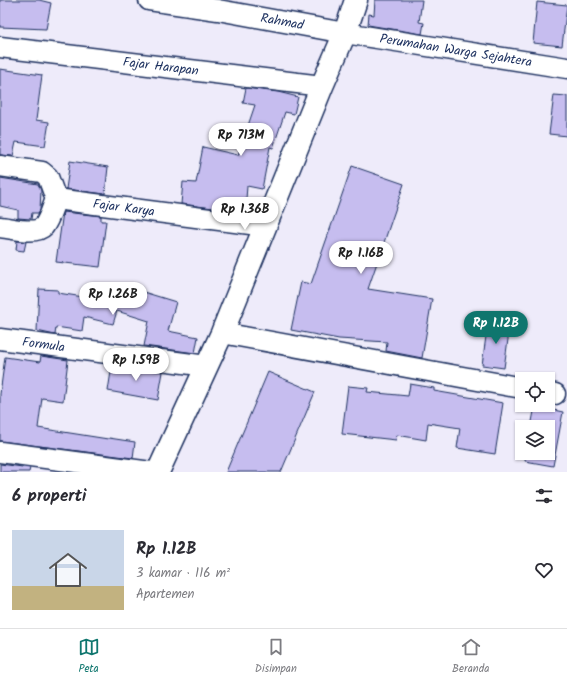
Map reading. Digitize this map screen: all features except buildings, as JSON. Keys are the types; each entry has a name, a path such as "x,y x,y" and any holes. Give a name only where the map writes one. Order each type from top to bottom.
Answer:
{"street":[{"name":"Rahmad","path":"149,0 218,10 345,33"},
{"path":"158,472 222,333 345,33 356,0"},
{"name":"Perumahan Warga Sejahtera","path":"345,33 567,68"},
{"name":"Fajar Harapan","path":"0,47 322,86"},
{"path":"0,166 42,172 48,177 56,199 49,217 44,226 39,230 33,231 0,226"},
{"name":"Fajar Karya","path":"56,199 265,226"},
{"path":"222,333 515,387"},
{"name":"Formula","path":"0,339 207,366"},
{"path":"0,452 151,472"}]}
